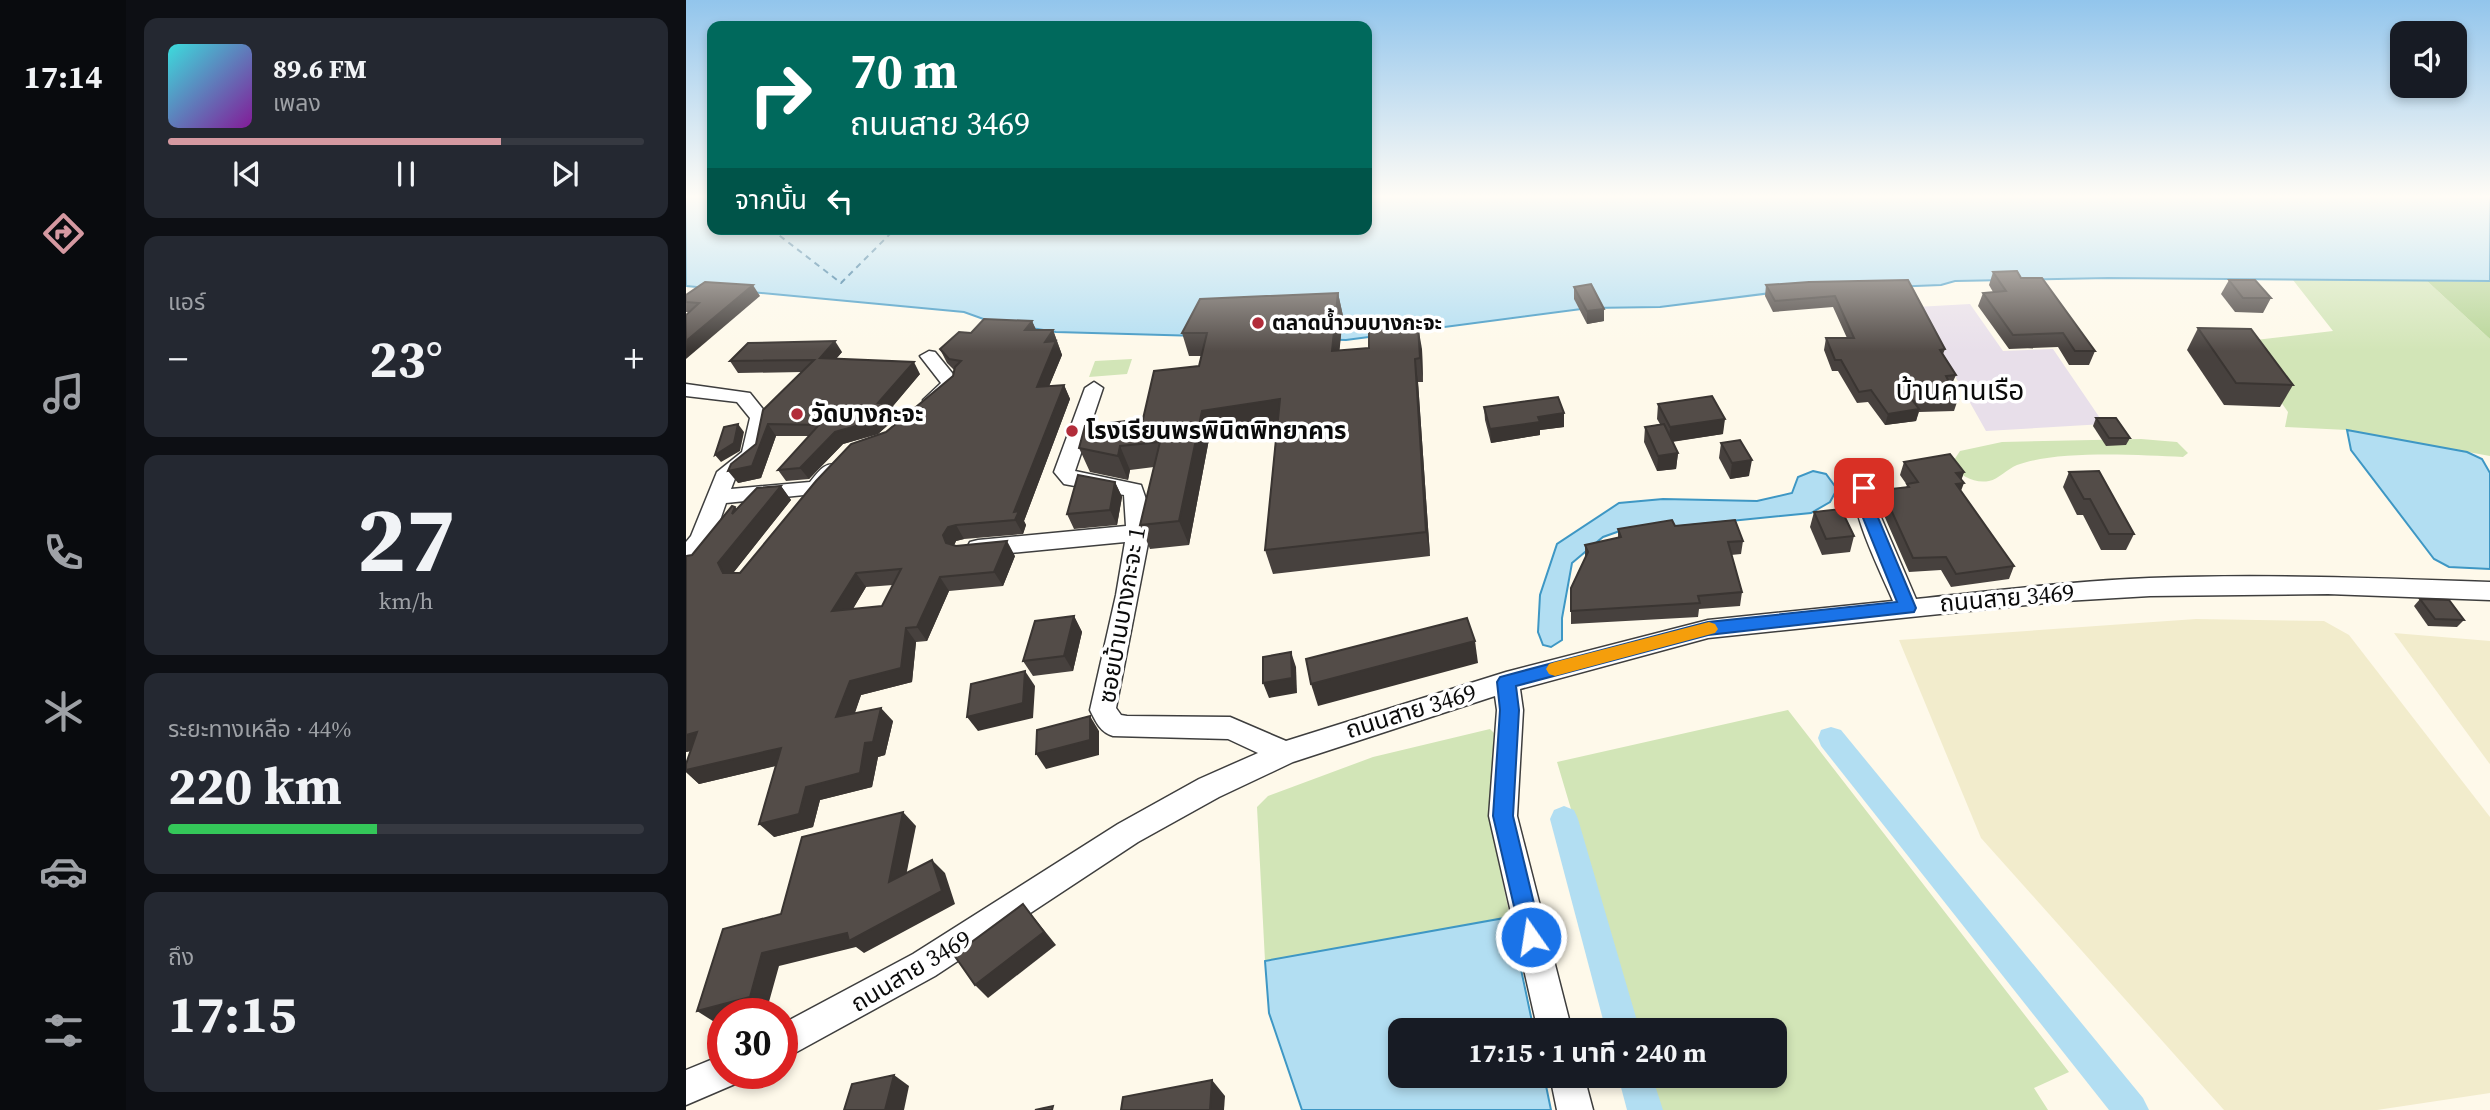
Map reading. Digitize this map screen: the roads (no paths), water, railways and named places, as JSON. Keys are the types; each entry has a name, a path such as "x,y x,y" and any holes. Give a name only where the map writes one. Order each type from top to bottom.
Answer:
{"street":[{"path":"914,416 952,384 929,356"},
{"name":"ซอยบ้านบางกะจะ 1","path":"1094,388 1064,472 1072,480 1133,490 1138,497 1139,533 1103,710 1113,725 1230,728 1285,753"},
{"path":"686,556 701,540 727,471 752,455 760,418 743,397 687,390"},
{"path":"800,508 846,455"},
{"path":"718,496 816,488"},
{"path":"1864,488 1866,508 1908,608"},
{"path":"965,550 1139,533"},
{"name":"ถนนสาย 3469","path":"798,1034 924,965 1128,833 1209,788 1285,753 1506,682 1708,629 2065,592 2150,587 2328,585 2490,591"},
{"path":"1506,682 1510,710 1503,816 1552,1018"},
{"path":"686,1088 707,1079"},
{"path":"1570,1088 1575,1110"}],"water":[{"path":"686,247 2490,247 2490,281 2108,278 1955,281 1941,285 1787,291 1660,307 1589,308 1346,340 1056,332 989,321 964,312 686,286"},
{"path":"2347,430 2467,452 2482,459 2490,473 2490,569 2449,567 2434,559 2351,450"},
{"path":"1813,471 1826,474 1837,489 1830,502 1811,513 1671,527 1631,527 1603,537 1572,563 1562,618 1562,640 1551,647 1543,645 1538,632 1540,595 1557,544 1619,503 1663,499 1757,501 1792,493 1798,477"},
{"path":"1510,917 1531,1018 1388,1018 1388,1088 1546,1088 1551,1110 1302,1110 1269,1013 1265,961"}],"waterway":[{"path":"1831,738 2131,1110"},
{"path":"1564,819 1619,1018"},
{"path":"1639,1088 1645,1110"}],"place":[{"name":"ตลาดน้ำวนบางกะจะ","path":"1258,323"},
{"name":"วัดบางกะจะ","path":"797,414"},
{"name":"โรงเรียนพรพินิตพิทยาคาร","path":"1072,431"}],"district":[{"name":"บ้านคานเรือ","path":"1960,390"}]}
